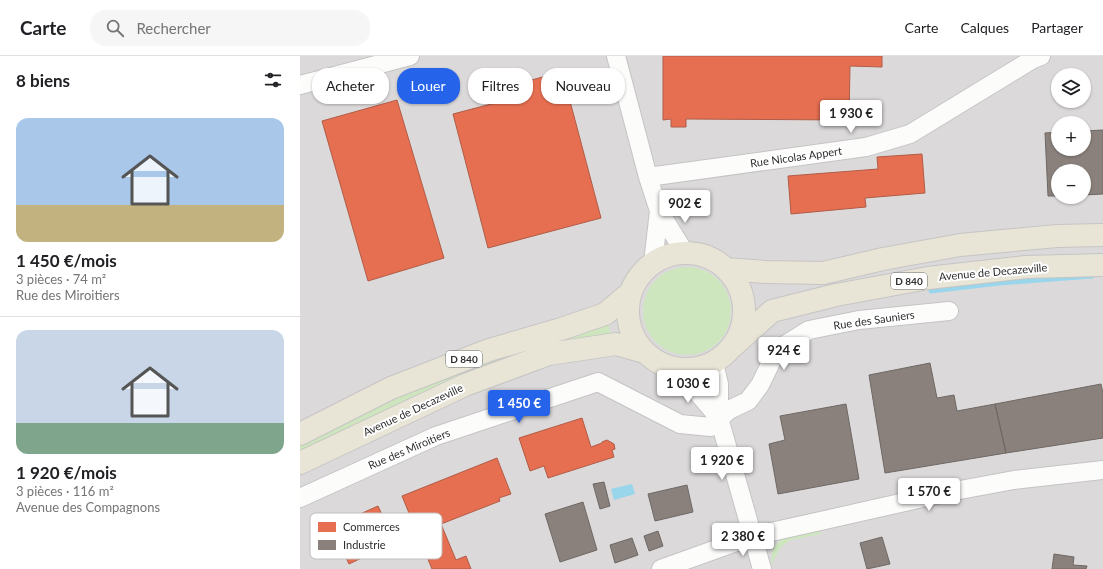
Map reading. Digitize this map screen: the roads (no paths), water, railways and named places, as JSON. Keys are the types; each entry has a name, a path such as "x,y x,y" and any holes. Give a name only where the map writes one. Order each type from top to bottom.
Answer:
{"main road":[{"name":"D 840","path":"726,269 766,272 823,273 883,259 960,245 1057,236 1103,235"},
{"path":"685,253 707,257 718,262 726,269 733,277 742,296 744,318 738,338 732,347 720,358 714,363 694,369 683,370 662,365 644,352 632,335 627,314 630,293 639,276 653,263 663,257 685,253"},
{"name":"Avenue de Decazeville","path":"732,347 772,311 836,295 928,278 1026,267 1103,265"},
{"name":"D 840","path":"300,434 391,388 489,350 561,329 605,314 630,293"},
{"name":"Avenue de Decazeville","path":"300,463 465,384 549,354 616,344 644,352"}],"street":[{"path":"300,85 410,56"},
{"path":"616,56 648,177 659,211 685,253"},
{"name":"Rue Nicolas Appert","path":"648,177 866,147 910,134 1033,59 1041,56"},
{"path":"653,263 659,211"},
{"name":"Rue des Sauniers","path":"719,418 729,410 748,400 760,386 778,350 809,330 859,320 949,311"},
{"path":"714,363 718,384 719,418 762,569"},
{"path":"683,370 696,391 719,418"},
{"name":"Rue des Miroitiers","path":"300,498 436,436 598,382 680,424 711,427 719,418"},
{"path":"661,569 753,536 949,492 1014,480 1103,470"}],"water":[{"path":"632,484 635,494 614,500 611,489"}],"waterway":[{"path":"931,291 999,283 1092,276"}]}
